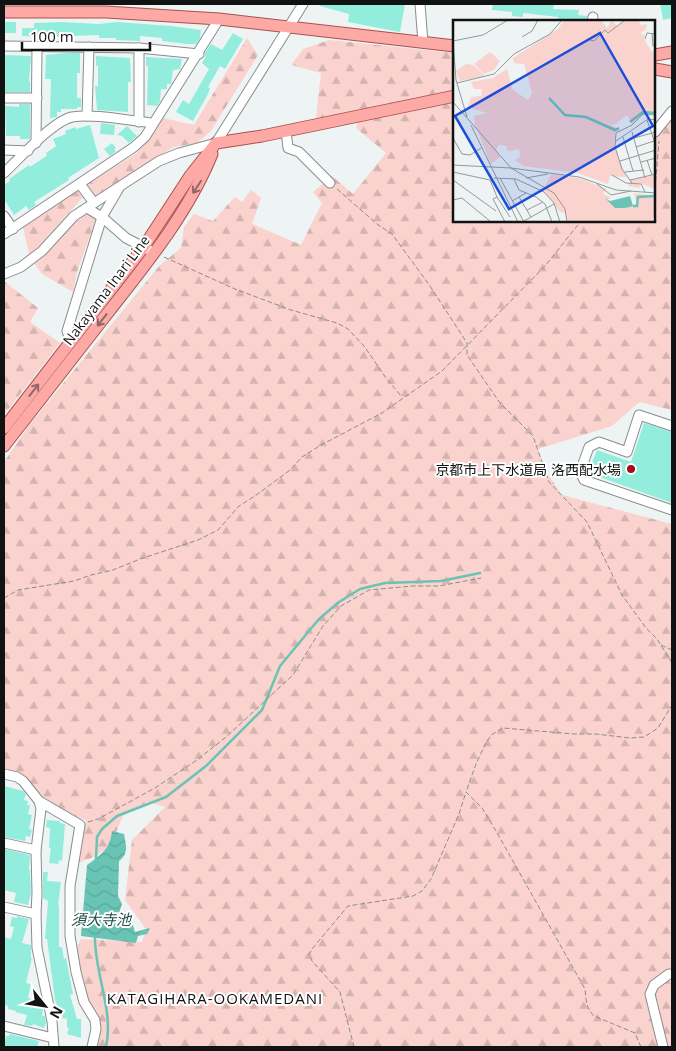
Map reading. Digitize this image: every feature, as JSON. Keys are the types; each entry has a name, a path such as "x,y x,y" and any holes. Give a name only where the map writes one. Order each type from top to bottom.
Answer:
{"main road":[{"path":"4,12 106,12 219,19 453,46"},
{"path":"656,56 672,52"},
{"path":"656,69 672,72"},
{"path":"216,143 286,131 453,96"},
{"name":"Nakayama Inari Line","path":"4,446 148,250 202,180 216,143"},
{"name":"Nakayama Inari Line","path":"4,428 71,342 148,250"}],"street":[{"path":"4,274 21,267 42,252 74,216 159,161 216,143 303,4"},
{"path":"420,4 423,42"},
{"path":"4,234 134,147 145,137 199,54 219,19"},
{"path":"4,46 140,48 199,54"},
{"path":"36,143 37,47"},
{"path":"87,116 88,47"},
{"path":"139,122 140,48"},
{"path":"4,98 37,98"},
{"path":"656,130 672,111"},
{"path":"4,173 54,126 70,117 87,116 153,123"},
{"path":"286,131 288,148 299,152 330,183"},
{"path":"4,150 28,151"},
{"path":"80,184 90,206 126,238 148,250"},
{"path":"71,342 67,330 102,217 121,185"},
{"path":"4,216 13,229"},
{"path":"672,426 639,415 627,452 600,442 589,447 580,472 584,480 672,510"},
{"path":"4,774 17,777 23,781 39,800 80,825 70,886 70,936 76,972 84,1002 95,1020 96,1029 92,1047"},
{"path":"4,1026 54,1043 49,1004 37,948 36,850 40,809 39,800"},
{"path":"4,843 36,850"},
{"path":"4,907 36,914"},
{"path":"663,1047 650,994 654,985 669,974"}],"path":[{"path":"656,130 659,142 656,177"},
{"path":"330,183 361,208 377,224 392,234 430,286 467,344 468,355 500,403 533,436 550,482 587,522 622,595 672,663"},
{"path":"4,598 18,590 74,581 113,570 204,537 218,530 239,506 290,470 302,457 382,413 442,371 545,266 580,222"},
{"path":"148,250 235,289 291,310 337,323 348,329 364,346 386,378 403,398"},
{"path":"80,825 98,819 155,788 226,738 293,675 323,626 341,606 369,590 439,586 480,578"},
{"path":"656,639 659,644 672,650"},
{"path":"354,1047 340,992 309,955 348,906 413,896 422,891 431,879 459,814 476,764 491,735 503,728 630,738 644,737 658,728 672,705"},
{"path":"466,792 482,808 496,831 585,989 586,1005 589,1011 594,1016 635,1033 641,1047"}],"green space":[{"path":"247,38 258,55 211,131 197,143 174,147 148,162 96,198 86,185 137,153 163,118 194,125"},
{"path":"329,40 453,53 453,222 656,222 656,138 672,116 672,410 639,402 612,426 538,449 545,470 562,495 672,524 672,1047 89,1047 96,1028 75,952 81,939 142,942 146,929 125,900 132,840 165,807 148,802 123,816 111,844 96,856 78,863 86,820 67,814 47,801 20,774 4,771 4,462 30,424 160,265 181,248 184,227 194,214 213,221 235,197 242,202 251,190 261,198 252,224 301,245 322,203 313,192 332,176 353,194 386,153 356,128 361,114 331,119 316,118 321,73 291,65 303,49"},
{"path":"80,189 83,197 36,249 29,254 23,227"},
{"path":"87,213 96,219 77,272 73,292 42,274 32,260"},
{"path":"4,281 38,308 30,322 60,343 4,415"}],"water":[{"name":"須大寺池","path":"112,831 124,834 126,846 126,852 119,861 118,896 122,904 120,910 121,918 133,925 135,932 150,928 147,934 138,936 136,943 81,936 87,865 107,847"}],"building":[{"path":"320,4 405,4 400,32 348,22 349,14 320,6"},
{"path":"493,4 554,4 553,9 579,10 578,15 587,16 586,20 558,20 558,17 523,13 523,17 512,16 512,12 492,10"},
{"path":"660,4 672,4 672,18 663,20"},
{"path":"4,22 16,22 16,33 4,33"},
{"path":"117,22 201,30 200,38 196,44 162,41 162,38 140,36 140,41 99,38 99,35 22,36 22,28 34,28 34,23 99,24"},
{"path":"233,33 243,39 225,69 220,66 208,87 210,88 208,94 193,121 176,112 183,100 189,104 209,69 202,63 205,53 211,44 222,50"},
{"path":"80,53 80,73 77,73 77,98 81,98 81,107 77,107 77,109 61,109 61,112 57,112 57,117 50,118 51,79 45,79 46,55"},
{"path":"4,55 31,56 30,92 4,92"},
{"path":"96,56 130,58 131,82 128,82 128,112 97,110 95,86 98,86 98,66 96,66"},
{"path":"146,57 182,59 180,69 173,70 171,84 167,84 167,89 161,89 160,101 157,106 147,105 148,66 146,66"},
{"path":"19,104 30,104 30,139 20,139 20,136 6,136 5,106 19,107"},
{"path":"101,123 115,125 114,135 100,134"},
{"path":"90,125 99,158 34,202 36,205 29,210 26,206 14,215 4,199 4,185 10,181 9,179 29,165 30,167 45,157 46,153 56,146 53,139 66,134 65,131 75,127 76,129"},
{"path":"127,126 137,136 129,143 122,136 117,135"},
{"path":"112,143 116,151 110,156 104,149"},
{"name":"京都市上下水道局 洛西配水場","path":"644,423 672,432 672,503 588,473 597,450 631,462"},
{"path":"4,786 23,791 26,794 24,800 28,801 27,805 30,805 28,814 32,815 29,829 32,830 30,837 26,836 25,841 4,837"},
{"path":"47,820 60,821 60,823 65,824 62,861 59,860 58,864 49,863 51,848 49,848 50,828 46,827"},
{"path":"4,849 30,855 31,893 28,905 14,902 16,893 4,890"},
{"path":"43,872 48,872 47,881 61,882 58,905 59,947 62,947 64,959 66,958 73,994 70,995 77,1019 81,1019 81,1038 67,1034 69,1028 67,1028 67,1018 63,1019 60,1007 58,1008 55,1000 47,939 45,939 48,901 43,898"},
{"path":"17,916 29,919 22,943 31,945 32,958 26,983 31,984 28,998 42,1002 42,1016 45,1016 46,1022 44,1028 33,1024 32,1026 24,1025 27,1015 8,1009 8,1006 4,1005 4,937 11,939 14,927 10,926 12,917 17,918"},
{"path":"10,1034 39,1041 37,1047 4,1047 6,1036"}],"waterway":[{"path":"96,859 97,837 102,829 117,816 166,797 206,766 262,710 280,666 319,619 339,602 360,589 385,583 441,581 480,573"},
{"path":"95,938 108,1020 106,1047"}],"place":[{"name":"京都市上下水道局 洛西配水場","path":"631,469"}],"district":[{"name":"KATAGIHARA-OOKAMEDANI","path":"215,998"}]}
